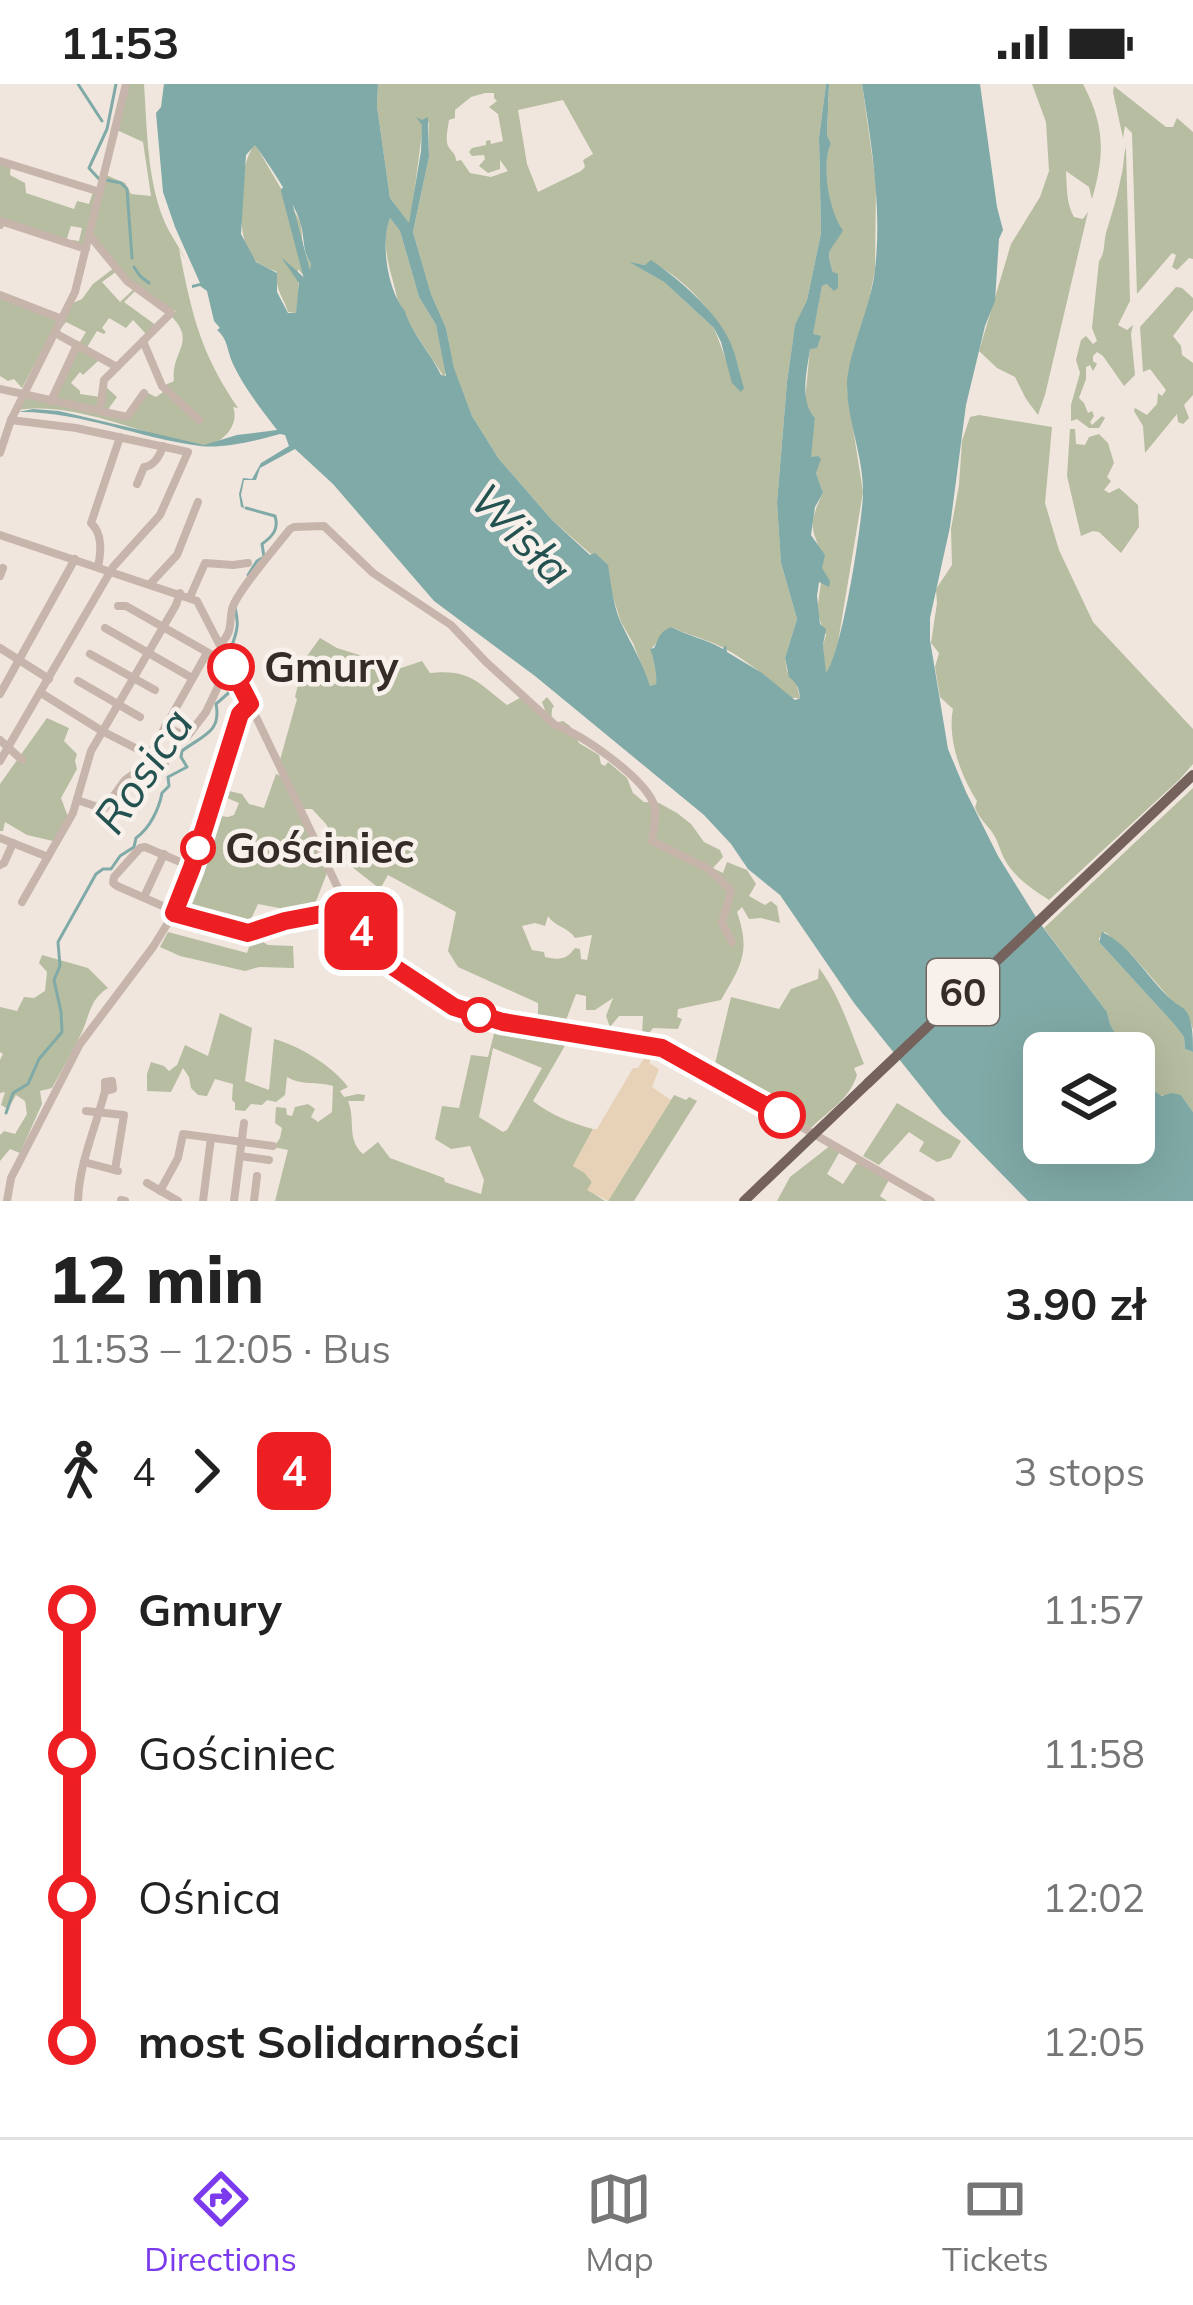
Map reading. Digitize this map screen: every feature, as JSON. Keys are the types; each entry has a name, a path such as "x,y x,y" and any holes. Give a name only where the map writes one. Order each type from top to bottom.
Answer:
{"main road":[{"name":"60","path":"748,1201 1193,779"}],"street":[{"path":"0,453 12,417 75,292 126,84"},
{"path":"0,160 100,192"},
{"path":"0,222 86,249"},
{"path":"89,236 132,285 171,313 104,380 100,410"},
{"path":"0,295 62,319"},
{"path":"55,333 117,367"},
{"path":"143,341 162,386 199,421"},
{"path":"51,401 77,345"},
{"path":"0,389 127,417 144,393"},
{"path":"0,760 111,571 160,515 188,452 12,417"},
{"path":"98,567 100,543 91,523 120,437"},
{"path":"137,484 163,446"},
{"path":"150,584 177,555 199,502"},
{"path":"118,606 127,606 214,656 231,628 234,604 292,527 324,526 388,585 451,625 555,725 606,754 629,775 653,802 652,841 707,868 729,888 722,919 732,942"},
{"path":"0,535 185,595 200,604 348,909 380,958 447,1003 503,1022 667,1050 931,1201"},
{"path":"0,694 75,560"},
{"path":"22,902 67,825 88,759 163,626 206,563 248,563"},
{"path":"105,628 192,678"},
{"path":"0,648 49,679"},
{"path":"77,800 104,809 121,783 142,768 207,652"},
{"path":"90,654 155,690"},
{"path":"165,726 187,737 232,668"},
{"path":"78,681 140,717"},
{"path":"41,693 165,763"},
{"path":"5,1197 80,1044 173,914 240,714 250,704"},
{"path":"0,740 22,760"},
{"path":"67,825 81,834"},
{"path":"0,838 48,857"},
{"path":"0,866 13,843"},
{"path":"192,867 140,848 113,883 173,914 248,933 348,909"},
{"path":"144,897 164,854"},
{"path":"78,1201 105,1089"},
{"path":"84,1162 117,1171 124,1115 86,1112"},
{"path":"235,1201 244,1123"},
{"path":"146,1196 178,1158 183,1134 273,1146"},
{"path":"202,1201 211,1138"},
{"path":"240,1156 269,1160"},
{"path":"0,1174 11,1178"},
{"path":"254,1201 257,1176"},
{"path":"153,1187 178,1201"}],"green space":[{"path":"129,84 144,84 158,202 185,259 179,249 206,350 238,408 233,407 228,432 212,444 188,443 72,412 19,410 25,398 53,402 76,349 112,366 98,361 71,383 80,394 100,397 105,386 117,397 110,413 127,414 146,392 156,397 174,381 182,334 172,317 156,330 176,311 117,271 102,282 120,302 136,290 124,302 157,326 147,335 133,320 126,328 109,318 102,328 106,332 97,331 86,349 78,345 86,332 66,322 58,332 73,303 114,268 91,236 106,175 125,183 131,194 151,196 143,142 117,130"},
{"path":"378,84 826,84 819,138 821,233 807,300 795,326 777,503 781,563 797,619 785,658 800,698 791,698 730,651 671,627 651,649 657,684 650,686 592,555 552,520 499,459 472,416 413,232 429,157 429,122 423,125 410,225 390,198","holes":["494,93 497,101 489,107 498,114 503,141 486,141 469,152 484,155 479,166 488,173 500,169 500,160 508,171 491,177 470,173 461,160 456,161 447,140 455,110","563,100 593,154 583,160 585,167 538,192 527,164 518,110","651,262 666,270 696,295 721,328 741,381 728,365 714,328 664,282 631,263"]},
{"path":"829,84 862,84 876,184 875,269 847,390 863,492 838,642 825,674 826,635 818,609 822,568 813,526 823,493 816,473 818,456 811,458 810,453 815,418 805,401 822,286 833,272 830,253 839,237 827,176"},
{"path":"1032,84 1083,84 1101,140 1092,199 1089,187 1066,171 1074,217 1083,219 1088,212 1038,415 1015,377 979,351 1011,244 1040,197 1049,171 1046,122"},
{"path":"1114,86 1166,127 1173,127 1177,118 1193,132 1193,259 1177,270 1172,267 1176,255 1172,253 1137,294 1132,133 1125,126 1123,138"},
{"path":"255,144 301,223 303,251 311,264 309,282 298,269 296,313 288,312 277,272 254,260 243,233 242,183"},
{"path":"1126,147 1130,301 1118,325 1127,330 1133,325 1135,375 1124,386 1103,356 1097,352 1093,356 1097,364 1093,371 1090,365 1086,367 1079,398 1088,413 1092,411 1092,425 1105,418 1099,428 1089,428 1077,419 1071,421 1080,373 1076,360 1081,340 1086,336 1093,344 1097,341 1092,328 1099,261"},
{"path":"0,163 11,165 10,175 25,183 26,193 74,209 77,201 89,204 93,192 97,193 84,245 72,243 79,241 82,228 71,226 70,242 0,219"},
{"path":"390,218 400,231 419,297 436,325 444,377 399,308 387,253"},
{"path":"1176,287 1193,298 1193,310 1173,336 1182,355 1193,363 1193,395 1184,405 1189,418 1183,424 1177,414 1145,453 1143,426 1135,408 1147,415 1157,404 1158,393 1162,396 1166,390 1150,369 1143,372 1140,327"},
{"path":"0,297 58,320 22,388 14,379 0,376"},
{"path":"970,417 1052,427 1045,503 1059,550 1093,622 1193,729 1193,764 1049,900 1014,872 975,808 977,801 954,745 953,709 940,697 935,667 939,653 931,643 936,589 952,565 951,529 962,441"},
{"path":"1070,429 1075,429 1076,444 1085,445 1089,437 1099,434 1108,443 1114,463 1104,490 1109,493 1119,488 1138,505 1139,527 1121,553 1099,532 1081,536 1067,476"},
{"path":"320,638 372,659 370,667 385,663 398,669 422,661 430,673 464,675 507,705 520,698 542,716 547,697 554,706 551,724 563,721 570,726 579,743 599,755 601,764 608,762 627,778 633,793 644,802 659,803 691,824 704,842 720,850 723,857 713,868 723,873 727,862 747,870 756,884 749,896 777,906 780,923 749,919 742,907 737,912 743,948 734,978 721,1000 678,1009 677,1017 682,1019 678,1029 653,1028 642,1036 643,1016 619,1016 610,1027 606,1016 613,998 595,1010 586,1010 586,996 576,994 566,1020 538,1015 538,1003 458,967 448,951 456,912 388,875 380,889 347,863 326,824 312,809 304,809 280,760 304,660","holes":["548,916 575,938 592,935 587,960 575,948 559,959 532,950 522,926 545,926"]},
{"path":"47,718 69,728 64,741 77,754 77,769 61,798 68,817 53,841 27,835 5,822 0,831 0,784"},
{"path":"276,774 327,873 311,914 258,904 246,930 177,913 186,899 213,815 234,815 239,803 220,795 225,790 242,794 249,804 264,808"},
{"path":"1193,788 1193,1030 1188,1017 1132,955 1105,932 1099,942 1174,1024 1184,1037 1185,1049 1193,1052 1193,1112 1181,1095 1155,1092 1155,1032 1114,1032 1107,1012 1044,928"},
{"path":"168,932 247,953 253,936 261,933 268,945 293,946 294,968 245,971 180,956 160,947"},
{"path":"42,955 88,968 108,988 94,1002 52,1088 40,1091 42,1104 20,1153 10,1149 0,1161 0,1135 4,1131 15,1134 27,1114 25,1101 16,1095 8,1109 1,1105 5,1092 0,1093 0,1007 17,1011 24,997 34,998 45,991 47,972 39,963"},
{"path":"819,968 839,1002 864,1064 854,1068 857,1075 843,1098 811,1128 713,1072 731,997 779,1009 791,989 818,979"},
{"path":"220,1013 252,1028 245,1081 269,1090 274,1039 304,1052 342,1079 348,1087 340,1091 344,1097 365,1095 364,1101 348,1101 355,1142 363,1154 378,1142 390,1158 481,1194 484,1180 470,1146 451,1149 435,1139 442,1106 459,1108 471,1055 488,1057 496,1026 493,1021 596,1039 597,1043 570,1037 533,1101 593,1129 573,1166 592,1182 588,1190 605,1201 275,1201 288,1150 274,1147 282,1128 275,1123 276,1107 286,1108 292,1116 295,1107 308,1104 315,1109 311,1117 318,1122 332,1112 333,1086 287,1077 285,1095 276,1102 251,1104 245,1111 235,1110 233,1084 215,1079 207,1096 198,1095 183,1068 171,1092 147,1091 151,1062 169,1071 177,1065 185,1045 208,1056","holes":["493,1048 542,1068 507,1130 479,1117"]},
{"path":"674,1095 697,1101 634,1201 608,1201"},
{"path":"897,1103 961,1141 951,1158 937,1162 919,1151 924,1142 909,1132 879,1165 863,1156"},
{"path":"831,1145 849,1158 839,1153 827,1174 843,1184 858,1161 857,1165 860,1162 890,1178 880,1196 887,1201 777,1201 790,1177"}],"sand":[{"path":"650,1049 656,1050 649,1063 659,1069 652,1087 671,1100 608,1201 587,1190 592,1182 573,1166 633,1068 638,1068"}],"water":[{"path":"164,84 378,84 390,198 409,223 421,151 422,125 416,117 428,117 429,157 413,232 472,416 499,459 552,520 608,565 618,616 650,686 656,681 650,649 671,627 723,649 726,645 727,652 795,700 800,698 799,691 789,677 785,658 797,619 781,563 777,503 795,325 807,300 821,233 819,138 826,84 831,144 828,187 843,230 830,253 838,288 822,286 813,334 821,336 817,348 810,349 805,385 815,418 811,457 821,459 816,473 823,493 815,507 811,535 825,555 822,568 830,581 829,587 819,582 817,596 820,624 826,629 826,673 844,615 863,494 847,384 876,253 875,180 862,84 980,84 1003,230 995,301 966,405 930,640 948,749 966,792 998,856 1039,922 1107,1012 1114,1032 1023,1032 1023,1164 1155,1164 1155,1092 1162,1096 1172,1093 1181,1095 1193,1112 1193,1201 1028,1201 943,1114 854,1003 780,895 748,869 704,815 535,676 434,601 333,484 295,449 260,468 256,480 244,480 241,507 239,494 243,478 252,479 261,463 289,446 285,435 200,446 64,416 18,412 59,411 204,445 277,430 237,373 217,330 207,291 192,288 200,283 163,192 156,113","holes":["255,145 294,206 311,264 308,281 281,257 299,283 296,313 288,313 277,292 277,273 256,262 241,234 246,155","390,218 400,231 419,297 436,325 446,376 411,326 390,280 386,254"]},
{"path":"651,260 716,319 736,359 741,392 732,383 714,328 664,282 629,262 645,265"},
{"path":"1102,932 1186,1011 1193,1052 1185,1049 1184,1037 1174,1024 1099,942"}],"waterway":[{"path":"78,84 102,121"},
{"path":"99,179 89,168 107,129 116,84"},
{"path":"106,180 127,189 132,258"},
{"name":"Wisła","path":"285,191 310,286"},
{"path":"134,267 149,283"},
{"name":"Rosica","path":"246,508 275,516 276,525 262,544 264,557 248,575"},
{"name":"Rosica","path":"6,1113 13,1093 28,1084 39,1059 62,1032 54,980 60,966 58,942 96,874 111,869 150,824 169,786 168,777 187,767 182,751 213,728 216,704 250,669 249,661 231,648 237,625 235,608"}],"bus line":[{"name":"4","path":"231,667 250,704 242,708 174,913 248,933 348,909 380,958 454,1007 503,1022 662,1048 782,1115"}],"place":[{"name":"Gmury","path":"231,667"},
{"name":"Gościniec","path":"198,848"}]}
